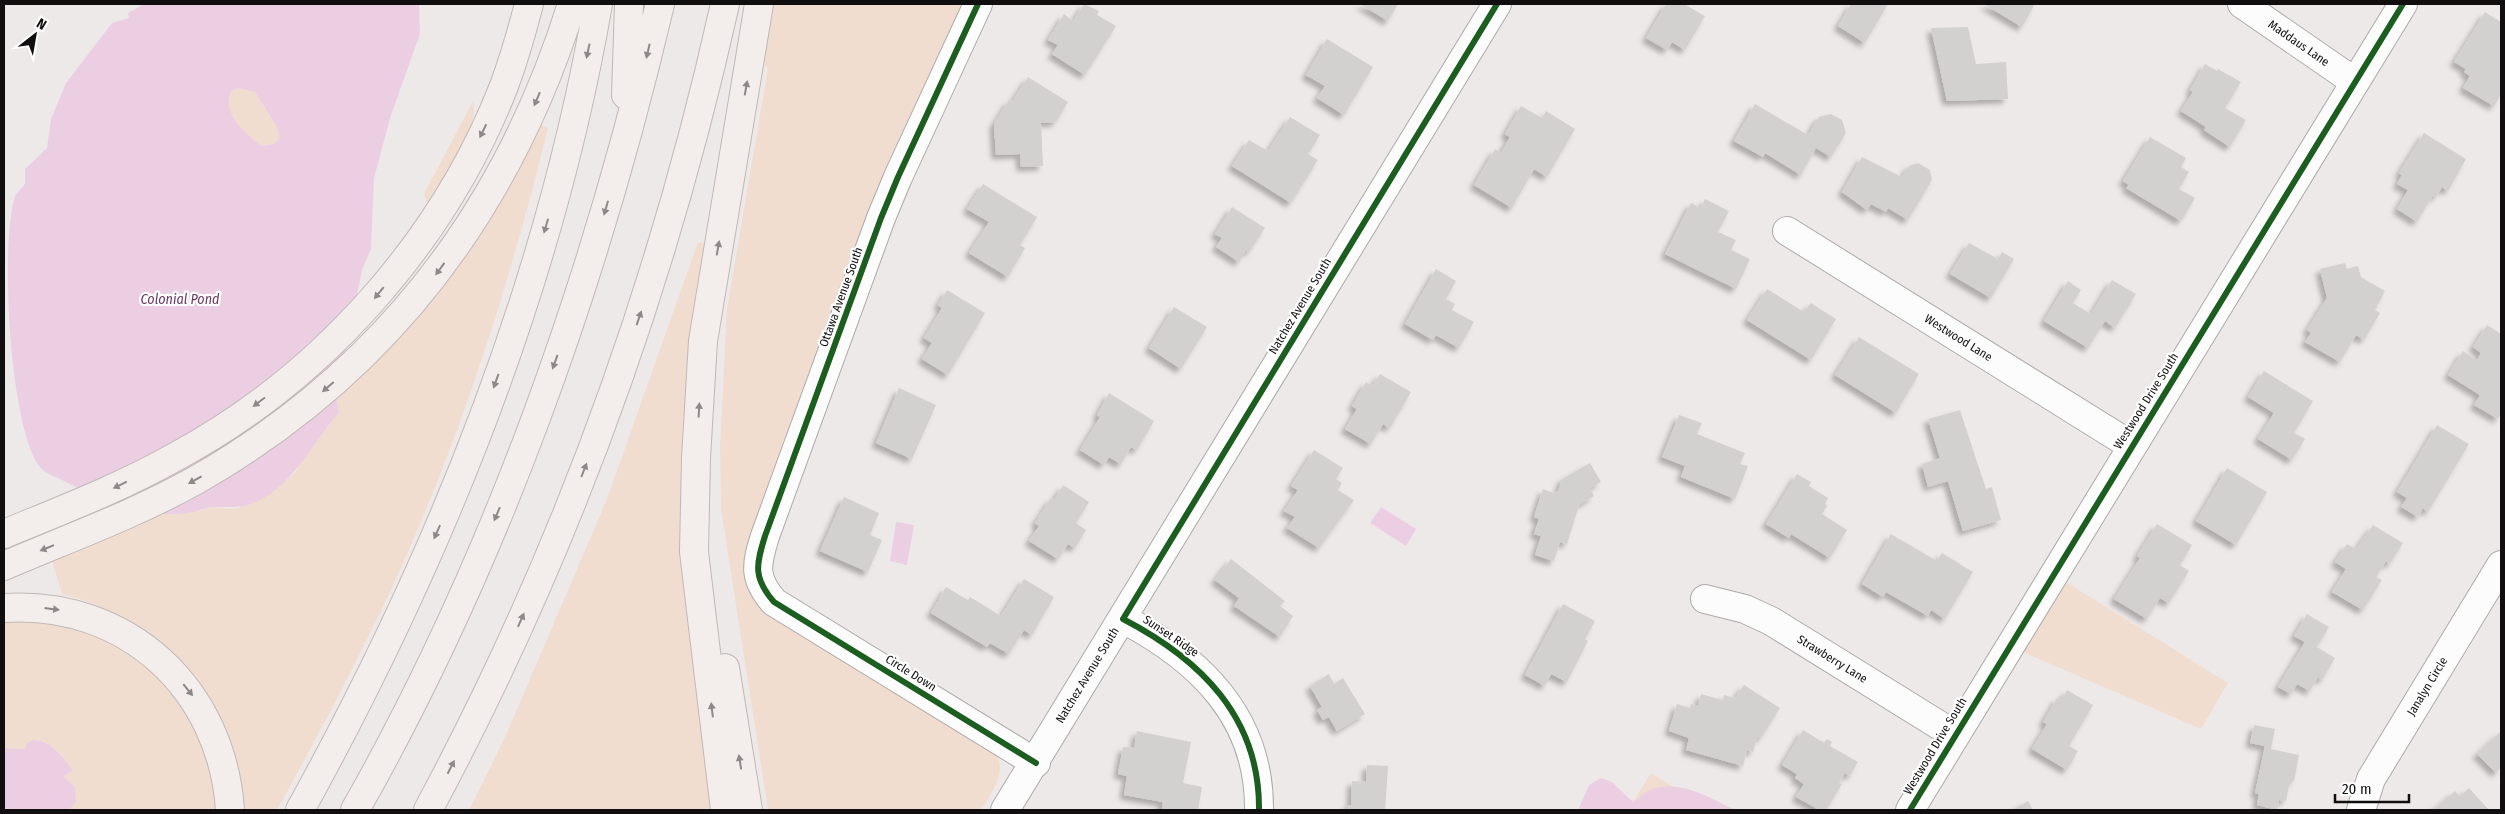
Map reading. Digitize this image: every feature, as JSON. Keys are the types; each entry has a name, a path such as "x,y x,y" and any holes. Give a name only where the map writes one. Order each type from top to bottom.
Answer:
{"highway":[{"path":"4,534 132,480 176,457 248,411 311,362 376,297 439,211 467,164 504,86 530,4"},
{"path":"4,566 100,527 199,478 279,426 343,374 384,335 432,280 468,230 514,150 557,52 572,4"},
{"path":"300,810 372,674 440,527 477,434 513,336 546,226 574,116 598,4"},
{"path":"624,142 630,4"},
{"path":"354,810 414,696 460,599 525,444 582,286 624,142 660,4"},
{"path":"428,810 479,713 521,620 584,469 615,387 663,240 688,152 725,4"},
{"path":"725,810 694,552 696,458 703,341 759,4"},
{"path":"696,458 709,565 748,810"},
{"path":"4,608 37,607 84,616 131,639 163,662 194,698 208,722 225,767 230,810"}],"street":[{"name":"Ottawa Avenue South","path":"774,602 764,590 757,571 765,536 888,202 978,4"},
{"name":"Natchez Avenue South","path":"1005,810 1497,4"},
{"name":"Maddaus Lane","path":"2242,4 2355,82"},
{"name":"Westwood Drive South","path":"1910,810 1954,735 2403,4"},
{"name":"Westwood Lane","path":"1787,231 2132,446"},
{"name":"Janalyn Circle","path":"2360,810 2371,779 2497,585"},
{"name":"Strawberry Lane","path":"1705,599 1745,609 1771,621 1954,735"},
{"name":"Circle Down","path":"774,602 1036,762"},
{"name":"Sunset Ridge","path":"1123,619 1182,655 1211,682 1224,699 1236,717 1253,761 1258,785 1259,810"}],"shaded area":[{"path":"771,4 964,4 745,562 745,570 750,592 759,605 771,616 998,757 1000,771 996,785 981,810 768,810 721,509 720,445 727,309 768,68 760,63"},
{"path":"238,88 255,92 277,127 281,138 274,144 261,146 237,123 230,109 229,101 231,92"},
{"path":"473,101 474,113 466,140 427,203 424,194"},
{"path":"538,124 548,128 517,247 460,422 415,536 363,647 277,810 241,810 231,746 220,718 205,693 187,670 166,649 142,630 117,615 90,603 62,594 52,561 159,514 190,513 213,507 236,509 263,498 295,473 301,461 339,413 336,397 400,336 452,272 476,238 518,164"},
{"path":"698,242 708,244 691,342 714,810 469,810 506,735 607,499"},
{"path":"2066,582 2228,683 2201,729 2023,652"},
{"path":"17,620 70,625 130,652 163,679 189,714 207,753 216,810 69,810 76,802 75,788 63,776 73,771 56,750 45,743 33,740 25,749 4,748 4,622"},
{"path":"1651,773 1710,810 1628,810"}],"water":[{"name":"Colonial Pond","path":"144,4 419,4 420,34 391,115 374,178 371,249 362,270 336,396 339,413 296,470 286,480 265,497 246,505 211,507 173,514 157,514 125,507 95,496 49,474 40,467 29,446 21,414 10,334 8,292 10,219 15,196 25,184 25,169 47,148 51,119 66,83 112,23 129,18 128,13","holes":["238,88 255,92 277,127 280,138 274,144 261,146 237,123 230,108 231,92"]},
{"path":"1381,507 1416,529 1406,546 1370,523"},
{"path":"896,522 914,525 907,565 890,561"},
{"path":"33,740 51,746 61,755 73,771 63,776 75,787 76,802 69,810 4,810 4,748 25,749 27,743"},
{"path":"1601,778 1612,782 1633,802 1653,789 1675,787 1696,792 1735,810 1578,810 1589,785"}],"building":[{"path":"1084,4 1099,11 1097,15 1116,26 1085,75 1052,54 1058,45 1048,40 1064,14 1073,21"},
{"path":"1360,4 1398,4 1388,21"},
{"path":"1666,4 1684,4 1705,16 1685,50 1672,42 1667,50 1646,38"},
{"path":"1851,4 1888,4 1865,43 1838,26"},
{"path":"1984,4 2031,4 2034,6 2022,27"},
{"path":"2485,12 2501,22 2501,94 2494,106 2463,88 2470,76 2464,72 2466,69 2454,62"},
{"path":"1968,27 1976,64 2006,62 2008,99 1947,101 1931,28"},
{"path":"1327,39 1373,67 1344,115 1317,98 1325,86 1306,75"},
{"path":"2205,64 2241,82 2225,108 2246,120 2230,147 2204,130 2206,127 2181,111 2193,92 2190,90"},
{"path":"1028,77 1068,102 1056,122 1041,123 1043,166 1021,167 1020,154 996,155 994,124 1009,100 1012,102"},
{"path":"1755,104 1808,135 1819,117 1831,114 1842,120 1846,133 1831,157 1816,148 1801,175 1765,153 1763,157 1734,141"},
{"path":"1521,106 1542,118 1546,111 1575,129 1547,177 1534,169 1512,208 1474,185 1495,149 1501,153 1510,137 1505,134"},
{"path":"1290,117 1320,135 1308,154 1318,160 1291,203 1232,166 1249,140 1268,151"},
{"path":"2424,133 2466,159 2448,191 2442,187 2436,197 2433,195 2417,222 2397,209 2408,190 2397,184 2402,175 2399,173"},
{"path":"2150,137 2186,158 2181,167 2189,172 2179,189 2195,198 2181,221 2126,188 2129,185 2123,181"},
{"path":"1862,157 1902,177 1909,166 1918,163 1930,170 1932,180 1908,220 1888,208 1886,212 1871,204 1867,210 1842,192"},
{"path":"983,184 1037,217 1020,245 1025,248 1008,277 969,253 989,222 967,209"},
{"path":"1705,199 1729,211 1718,232 1736,240 1731,250 1750,259 1736,289 1665,254 1691,203 1701,208"},
{"path":"1232,207 1265,228 1249,252 1246,250 1239,262 1216,247 1222,238 1215,234"},
{"path":"1969,243 1998,259 2002,252 2014,259 1991,298 1950,274"},
{"path":"2345,263 2347,269 2358,266 2361,277 2385,291 2375,310 2380,313 2364,340 2356,335 2340,362 2305,342 2311,333 2307,330 2327,298 2320,269"},
{"path":"1436,269 1456,281 1446,299 1455,304 1452,310 1474,322 1459,348 1436,335 1433,340 1405,324"},
{"path":"2112,280 2136,294 2115,328 2105,321 2088,348 2044,321 2068,281 2081,290 2073,303 2091,314"},
{"path":"1767,289 1804,312 1811,303 1836,319 1811,360 1747,320"},
{"path":"947,290 985,313 948,375 922,359 932,343 924,338 942,308 938,305"},
{"path":"1174,307 1207,327 1181,369 1149,348"},
{"path":"2487,325 2501,334 2501,413 2498,419 2474,405 2480,395 2448,375 2463,351 2477,360 2481,353 2473,347"},
{"path":"1859,337 1919,374 1896,413 1835,375"},
{"path":"2264,371 2313,401 2294,433 2305,439 2292,460 2258,439 2274,413 2248,397"},
{"path":"1380,374 1411,392 1390,428 1383,424 1371,444 1345,429 1357,409 1352,406 1366,382 1372,386"},
{"path":"899,388 936,405 912,459 876,443"},
{"path":"1109,393 1154,421 1137,450 1131,447 1121,464 1109,457 1104,465 1080,450 1100,417 1097,415"},
{"path":"1960,410 1986,489 1992,487 2001,520 1963,531 1948,481 1928,487 1922,464 1940,458 1928,419"},
{"path":"1679,415 1702,423 1697,434 1745,453 1740,464 1748,466 1735,499 1681,477 1685,466 1662,457"},
{"path":"2437,425 2469,444 2428,512 2423,508 2418,517 2401,507 2407,498 2397,492"},
{"path":"1314,450 1343,468 1336,479 1342,483 1338,490 1354,500 1319,548 1287,528 1295,517 1284,511 1298,490 1291,486"},
{"path":"1590,463 1601,482 1590,488 1594,496 1579,505 1567,544 1560,542 1554,561 1535,555 1541,536 1534,534 1539,519 1534,517 1543,489 1554,493 1558,491 1562,479"},
{"path":"2227,468 2267,492 2236,545 2196,521"},
{"path":"1797,474 1811,482 1809,486 1828,498 1825,504 1827,506 1822,514 1847,530 1830,558 1791,534 1789,538 1766,524"},
{"path":"1063,485 1089,502 1076,523 1086,530 1075,548 1068,544 1058,559 1029,541 1039,526 1035,523 1051,498 1054,500"},
{"path":"844,497 879,513 870,535 882,540 868,572 820,551"},
{"path":"2157,524 2192,545 2180,565 2189,571 2169,603 2160,598 2147,619 2114,599 2140,558 2137,556"},
{"path":"2373,525 2403,543 2390,564 2386,561 2376,577 2382,580 2363,610 2332,592 2346,569 2335,562 2347,544 2356,549"},
{"path":"1891,534 1937,561 1942,553 1973,572 1945,619 1931,610 1928,616 1886,592 1883,597 1862,584"},
{"path":"1231,559 1285,601 1280,606 1293,616 1280,637 1234,606 1239,598 1215,580"},
{"path":"1024,579 1054,597 1032,635 1024,630 1009,654 990,643 987,647 931,613 946,587 968,600 970,597 1001,616"},
{"path":"1563,604 1595,621 1585,639 1588,641 1567,682 1551,674 1545,686 1525,675"},
{"path":"2307,614 2329,627 2317,647 2335,658 2322,680 2318,677 2310,691 2297,684 2291,694 2278,687 2305,642 2294,636"},
{"path":"1329,674 1334,684 1343,678 1365,714 1337,731 1329,717 1323,720 1317,710 1322,707 1310,686"},
{"path":"1744,685 1780,708 1761,738 1757,737 1753,752 1747,750 1743,766 1686,750 1689,738 1669,731 1677,704 1690,708 1691,704 1698,706 1701,694 1723,700 1724,695 1735,698"},
{"path":"2067,690 2093,705 2069,746 2078,751 2067,770 2032,749 2047,724 2043,722 2057,698 2061,700"},
{"path":"2254,725 2275,729 2271,749 2299,755 2294,781 2290,781 2286,801 2279,800 2277,810 2257,805 2259,794 2255,793 2265,746 2250,743"},
{"path":"1803,730 1824,743 1827,739 1832,742 1830,746 1858,762 1850,776 1845,773 1839,783 1842,784 1826,810 1814,810 1816,808 1796,797 1804,784 1795,778 1797,774 1782,765"},
{"path":"1137,731 1191,742 1183,783 1202,787 1198,810 1162,810 1163,802 1124,795 1127,776 1118,774 1123,747 1134,748"},
{"path":"2501,731 2501,767 2496,773 2477,754"},
{"path":"1367,765 1388,766 1385,810 1347,810 1347,805 1351,806 1352,781 1366,782"},
{"path":"2469,788 2489,810 2433,810 2455,791 2460,796"},
{"path":"2028,801 2033,810 2012,810"}],"cycle path":[{"path":"978,4 881,218 765,536 758,563 758,571 762,586 774,602 1036,763"},
{"path":"1259,810 1257,777 1249,747 1237,719 1220,695 1200,672 1177,653 1123,619 1497,4"},
{"path":"1910,810 2403,4"}]}
